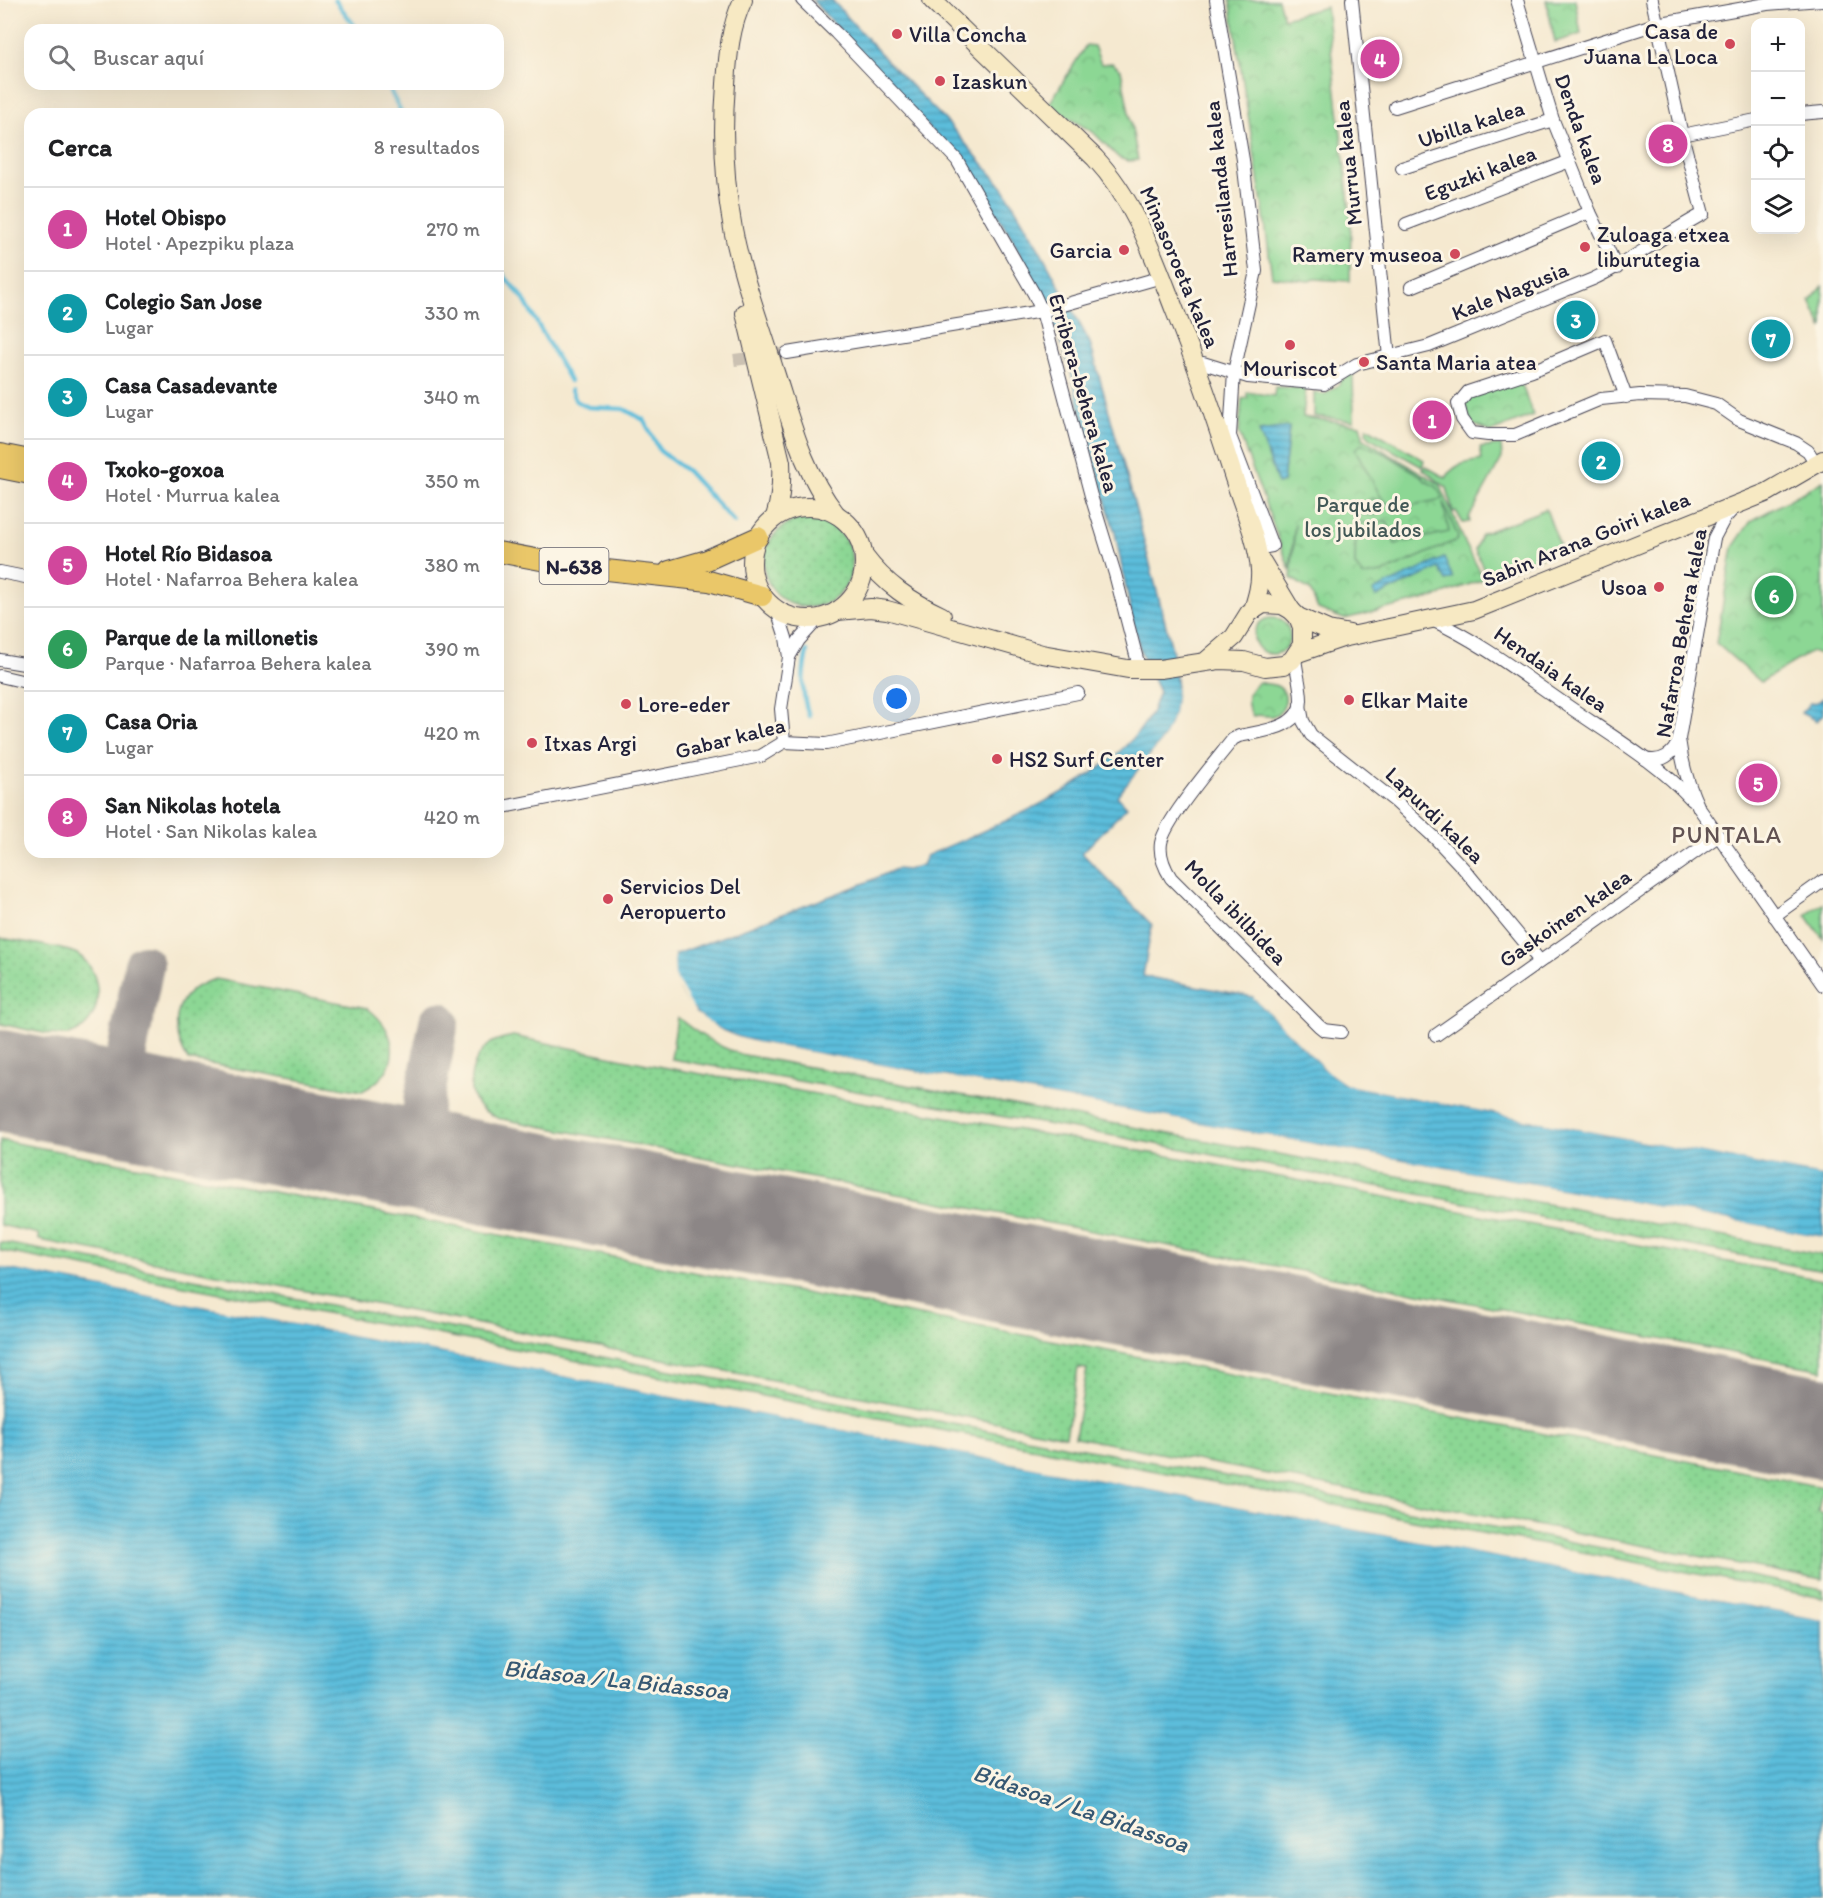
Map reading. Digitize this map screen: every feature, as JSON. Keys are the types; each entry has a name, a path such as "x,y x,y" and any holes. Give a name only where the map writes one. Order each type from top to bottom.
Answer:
{"main road":[{"path":"729,0 721,39 716,114 718,177 726,232 780,462 781,491 775,517"},
{"path":"743,0 729,40 724,113 726,178 744,274 801,455 816,486 836,514 857,536 864,556 890,585 905,596 990,639"},
{"name":"Minasoroeta kalea","path":"932,0 1107,171 1127,200 1162,277 1196,365 1256,549 1273,582 1294,614"},
{"path":"0,454 24,459"},
{"name":"Sabin Arana Goiri kalea","path":"1296,655 1357,634 1474,610 1776,488 1820,463"},
{"path":"0,468 24,473"},
{"path":"775,517 793,509 812,507 836,514"},
{"name":"N-638","path":"775,517 758,537 753,548 752,561 754,579 762,596 777,610 798,618 819,618 837,611 846,605 859,587 864,556"},
{"name":"N-638","path":"652,574 707,560 758,537"},
{"name":"Minasoroeta kalea","path":"1253,610 1260,581 1256,549"},
{"name":"N-638","path":"504,553 578,567 709,581 762,596"},
{"path":"837,611 887,610 1042,654 1160,669 1206,661 1232,660 1284,665 1296,655 1303,636 1294,614 1282,605 1263,604 1253,610 1244,620 1226,646 1206,661"},
{"name":"Sabin Arana Goiri kalea","path":"1294,614 1328,630 1357,634"},
{"path":"1241,627 1240,636 1244,652 1266,665"}],"street":[{"name":"Erribera-behera kalea","path":"802,0 957,160 1043,310 1091,496 1115,574 1133,664"},
{"name":"Harresilanda kalea","path":"1216,0 1243,160 1256,271 1234,372 1230,436 1272,546 1256,549"},
{"name":"Murrua kalea","path":"1352,0 1389,357"},
{"name":"Denda kalea","path":"1517,0 1553,120 1590,212 1617,268"},
{"path":"1652,0 1682,135 1751,121"},
{"path":"1395,107 1656,24 1767,4 1822,0"},
{"path":"1805,114 1823,112"},
{"name":"Ubilla kalea","path":"1402,168 1553,120"},
{"name":"Kale Nagusia","path":"1196,365 1203,363 1248,377 1324,384 1357,364 1429,346 1617,268 1675,229 1703,214 1682,135"},
{"name":"Eguzki kalea","path":"1406,224 1570,162"},
{"path":"1411,287 1590,212"},
{"path":"787,352 1043,310 1162,277"},
{"path":"1626,397 1605,340 1532,371 1468,392 1458,404 1462,419 1472,433 1515,435 1601,399 1626,397 1640,395 1684,396 1716,404 1739,420 1796,443 1820,463"},
{"name":"Nafarroa Behera kalea","path":"1738,504 1724,519 1714,538 1679,739 1685,774 1699,808 1823,985"},
{"path":"0,572 24,577"},
{"path":"777,610 789,657 781,709 784,742"},
{"path":"789,657 799,640 819,618"},
{"name":"Hendaia kalea","path":"1432,620 1472,640 1644,758 1673,781 1699,808"},
{"path":"1296,655 1300,703"},
{"path":"0,660 24,664"},
{"path":"1266,665 1289,678 1300,703"},
{"path":"0,676 24,682"},
{"name":"Gabar kalea","path":"504,807 761,756 784,742 826,744 1078,693"},
{"name":"Lapurdi kalea","path":"1300,703 1303,722 1311,735 1396,802 1434,837 1540,962"},
{"name":"Molla ibilbidea","path":"1300,703 1285,724 1239,736 1233,740 1167,825 1161,843 1162,861 1171,878 1319,1026 1324,1030 1341,1032"},
{"path":"1644,758 1655,760 1666,757 1674,749 1679,739"},
{"name":"Gaskoinen kalea","path":"1436,1035 1718,836"},
{"path":"1774,916 1823,881"}],"green space":[{"path":"1230,0 1278,0 1284,18 1326,7 1351,220 1350,281 1314,279 1309,281 1272,277"},
{"path":"1546,0 1575,0 1581,34 1555,42"},
{"path":"1086,45 1094,46 1101,64 1112,63 1121,70 1138,160 1128,161 1119,158 1093,132 1048,106"},
{"path":"1823,286 1823,329 1810,301"},
{"path":"1353,372 1354,421 1314,416 1314,393 1325,394"},
{"path":"1519,377 1533,415 1491,432 1472,424 1464,403 1472,393"},
{"name":"Parque de los jubilados","path":"1275,387 1306,388 1303,417 1360,425 1364,439 1440,484 1466,545 1484,579 1432,598 1344,619 1318,609 1310,590 1291,578 1295,523 1290,570 1239,433 1242,399 1247,398 1247,392 1274,396","holes":["1289,428 1283,482 1259,431"]},
{"path":"1367,427 1424,460 1422,467 1372,439 1366,433"},
{"path":"1362,444 1386,454 1423,477 1425,481 1437,487 1443,499 1393,509 1381,497 1355,449"},
{"path":"1501,445 1502,458 1469,518 1470,522 1463,523 1456,511 1453,512 1447,488 1423,469 1425,466 1446,478 1457,467 1482,460 1480,448"},
{"path":"1823,481 1823,656 1811,652 1761,682 1716,643 1733,547 1751,521"},
{"path":"1372,498 1377,500 1381,506 1377,515 1359,514 1363,504"},
{"path":"1443,502 1458,537 1457,540 1382,573 1363,576 1355,565 1356,524 1387,521 1395,544 1449,532"},
{"path":"1546,509 1561,549 1488,579 1475,550 1481,534"},
{"path":"808,519 825,522 839,532 849,546 852,563 849,580 839,594 825,604 808,607 791,604 777,594 767,580 764,563 767,546 777,532 791,522"},
{"path":"1272,618 1285,623 1290,636 1285,649 1272,654 1259,649 1254,636 1259,623"},
{"path":"1259,682 1277,686 1284,693 1285,702 1277,714 1253,716 1250,711 1249,693"},
{"path":"1823,903 1823,939 1806,915"},
{"path":"0,938 71,951 86,962 97,985 97,998 95,1010 80,1030 62,1035 0,1024"},
{"path":"216,979 367,1008 378,1018 391,1040 390,1063 375,1083 362,1091 188,1060 178,1034 178,1010 191,991"},
{"path":"677,1017 706,1038 739,1054 1823,1255 1823,1271 1114,1136 671,1059"},
{"path":"513,1036 662,1067 1197,1161 1823,1280 1823,1370 497,1118 482,1109 474,1098 471,1089 472,1072 479,1055 485,1048 493,1042"},
{"path":"0,1140 1823,1487 1818,1512 1823,1514 1823,1580 1075,1437 1087,1369 1078,1368 1066,1436 39,1240 39,1234 0,1225"},
{"path":"0,1242 1823,1590 1823,1598 0,1251"}],"water":[{"path":"812,0 832,0 949,124 1004,189 1090,343 1173,653 1177,688 1174,714 1164,738 1117,796 1127,807 1082,853 1152,925 1143,976 1253,997 1328,1072 1347,1085 1823,1176 1823,1237 756,1042 718,1028 697,1013 688,1003 675,978 674,955 865,883 896,869 908,870 922,865 926,856 1050,799 1110,760 1134,737 1151,713 1159,692 1142,655 1135,632 1115,533 1084,428 1071,372 1056,330 1012,238 973,176"},
{"path":"1289,427 1283,482 1278,484 1259,431"},
{"path":"1444,558 1453,578 1446,581 1439,568 1376,597 1373,591"},
{"path":"1823,698 1823,714 1817,721 1801,713 1810,703 1818,702"},
{"name":"Bidasoa / La Bidassoa","path":"0,1267 1823,1620 1823,1898 0,1898"}],"pier":[{"path":"1180,687 1177,714 1166,740 1117,797 1164,738 1174,714 1177,688"},
{"path":"671,953 674,955 675,977 696,1013 728,1035 756,1042 1823,1237 1823,1240 755,1045 727,1037 694,1015 672,978"},
{"path":"1253,997 1258,997 1330,1070 1348,1082 1823,1173 1823,1176 1347,1085 1328,1072"},
{"path":"1,1264 1823,1617 1823,1620 0,1267"}],"waterway":[{"path":"335,0 353,24"},
{"path":"390,90 399,108"},
{"path":"504,276 523,298 570,381"},
{"path":"571,390 576,401 588,407 624,409 644,420 660,451 687,471 734,522"},
{"path":"807,651 803,684 809,716"}],"taxiway":[{"path":"66,1094 94,1092 102,1089 109,1085 120,1071 125,1062 144,965"},
{"path":"363,1150 383,1150 399,1145 416,1126 421,1117 439,1022"},
{"path":"125,1062 131,1088 141,1100 165,1112"},
{"path":"421,1117 424,1136 431,1151 444,1162 462,1169"}],"runway":[{"path":"0,1081 1823,1428"}],"tunnel":[{"path":"734,360 787,353"}],"place":[{"name":"Villa Concha","path":"897,34"},
{"name":"Casa de Juana La Loca","path":"1730,44"},
{"name":"Txoko-goxoa","path":"1380,59"},
{"name":"Izaskun","path":"940,81"},
{"name":"San Nikolas hotela","path":"1668,144"},
{"name":"Zuloaga etxea liburutegia","path":"1585,247"},
{"name":"Garcia","path":"1124,250"},
{"name":"Ramery museoa","path":"1455,254"},
{"name":"Casa Casadevante","path":"1576,320"},
{"name":"Casa Oria","path":"1771,339"},
{"name":"Mouriscot","path":"1290,345"},
{"name":"Santa Maria atea","path":"1364,362"},
{"name":"Hotel Obispo","path":"1432,420"},
{"name":"Colegio San Jose","path":"1601,461"},
{"name":"Usoa","path":"1659,587"},
{"name":"Parque de la millonetis","path":"1774,595"},
{"name":"Elkar Maite","path":"1349,700"},
{"name":"Lore-eder","path":"626,704"},
{"name":"Itxas Argi","path":"532,743"},
{"name":"HS2 Surf Center","path":"997,759"},
{"name":"Hotel Río Bidasoa","path":"1758,783"},
{"name":"Servicios Del Aeropuerto","path":"608,899"}],"district":[{"name":"PUNTALA","path":"1727,834"}]}
